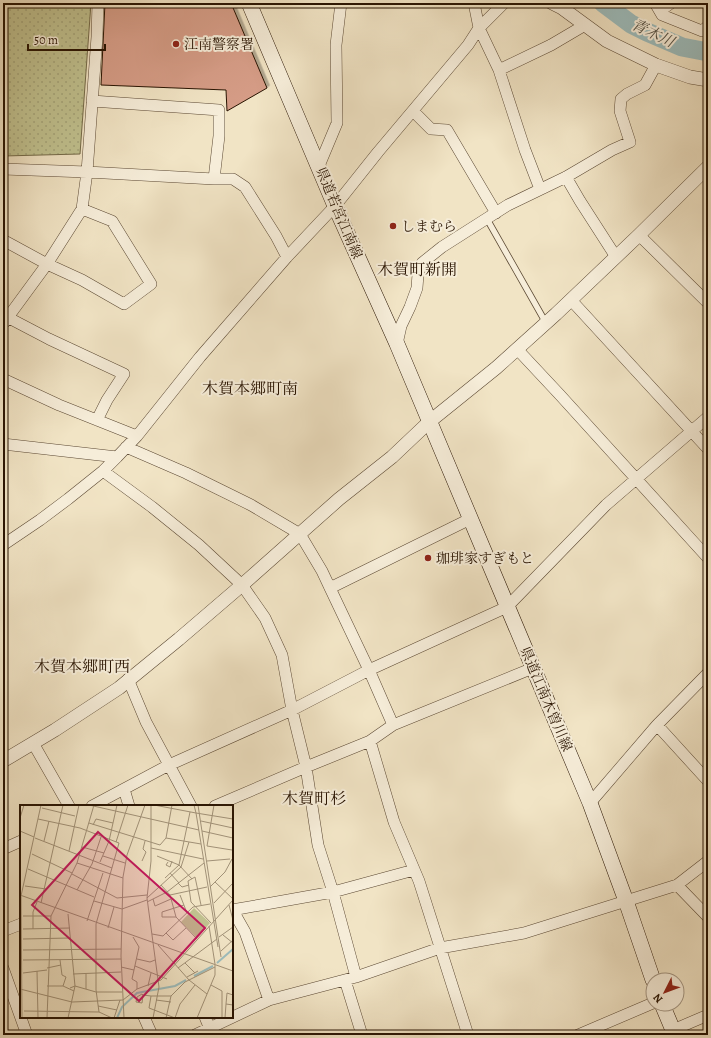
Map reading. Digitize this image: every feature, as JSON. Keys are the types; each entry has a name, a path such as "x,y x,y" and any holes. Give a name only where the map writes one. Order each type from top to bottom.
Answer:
{"main road":[{"name":"県道若宮江南線","path":"249,3 335,206 397,344 429,422"},
{"name":"県道江南木曽川線","path":"429,422 590,802 650,972"},
{"path":"665,1012 674,1032"}],"street":[{"path":"97,420 107,400 124,374 49,339 5,321 47,264 82,209 87,172 97,37 98,3"},
{"path":"319,166 337,123 336,45 341,3"},
{"path":"474,3 479,28 499,70 512,113 540,189"},
{"path":"3,545 40,520 103,471 137,436 200,356 287,257 335,206 468,45 479,28 504,3"},
{"path":"552,3 562,8 607,41 656,65 690,77 708,80"},
{"path":"671,3 657,7 662,15 702,31 708,26"},
{"path":"499,70 551,45 585,25"},
{"path":"397,344 401,326 417,288 418,274 422,263 442,247 508,205 630,142 620,111 621,99 627,94 645,85 656,65"},
{"path":"92,101 219,110 219,136 214,179"},
{"path":"413,111 431,129 447,130 491,216"},
{"path":"3,761 119,688 179,639 339,499 392,457 429,422 496,368 616,257 708,167"},
{"path":"3,170 87,172 214,179 233,178 245,187 276,236 287,257"},
{"path":"566,176 580,201 616,257"},
{"path":"3,240 47,264 82,280 124,304 151,284 112,221 82,209"},
{"path":"639,235 708,304"},
{"path":"570,300 708,450"},
{"path":"517,349 708,558"},
{"path":"3,379 59,405 137,436"},
{"path":"94,805 169,765 292,710 370,670 507,607 606,505 708,417"},
{"path":"3,444 117,457"},
{"path":"126,447 186,473 251,505 300,534 322,571 370,670 392,725"},
{"path":"103,471 152,507 199,546 242,585 265,618 282,655 292,710 306,766 318,845 333,892 356,977"},
{"path":"330,588 470,519"},
{"path":"217,805 306,766 370,741 392,725 534,668"},
{"path":"590,802 657,725 707,675"},
{"path":"128,680 146,722 190,805"},
{"path":"657,725 708,780"},
{"path":"370,741 394,822 419,881 468,1035"},
{"path":"33,743 68,805"},
{"path":"124,789 129,805"},
{"path":"3,849 20,841"},
{"path":"195,1035 211,1032 269,1000 356,977 440,948 524,933 678,885 708,861"},
{"path":"233,909 333,892 414,870"},
{"path":"678,885 708,917"},
{"path":"233,911 245,932 269,1000"},
{"path":"3,931 20,924"},
{"path":"3,968 17,997 20,1008"},
{"path":"345,980 362,1035"},
{"path":"578,1035 645,1006"},
{"path":"674,1032 708,1016"},
{"path":"23,1018 27,1035"},
{"path":"144,1018 152,1035"},
{"path":"205,1018 211,1032"}],"lane":[{"path":"491,216 546,323"}],"green space":[{"path":"3,3 91,3 80,154 3,156"}],"building":[{"name":"江南警察署","path":"105,3 231,3 267,88 227,111 226,90 101,85"}],"waterway":[{"name":"青木川","path":"603,3 631,24 647,32 682,47 708,52"}],"place":[{"name":"江南警察署","path":"176,44"},
{"name":"しまむら","path":"393,226"},
{"name":"珈琲家すぎもと","path":"428,558"}],"district":[{"name":"木賀町新開","path":"417,270"},
{"name":"木賀本郷町南","path":"250,389"},
{"name":"木賀本郷町西","path":"82,667"},
{"name":"木賀町杉","path":"314,799"}]}
